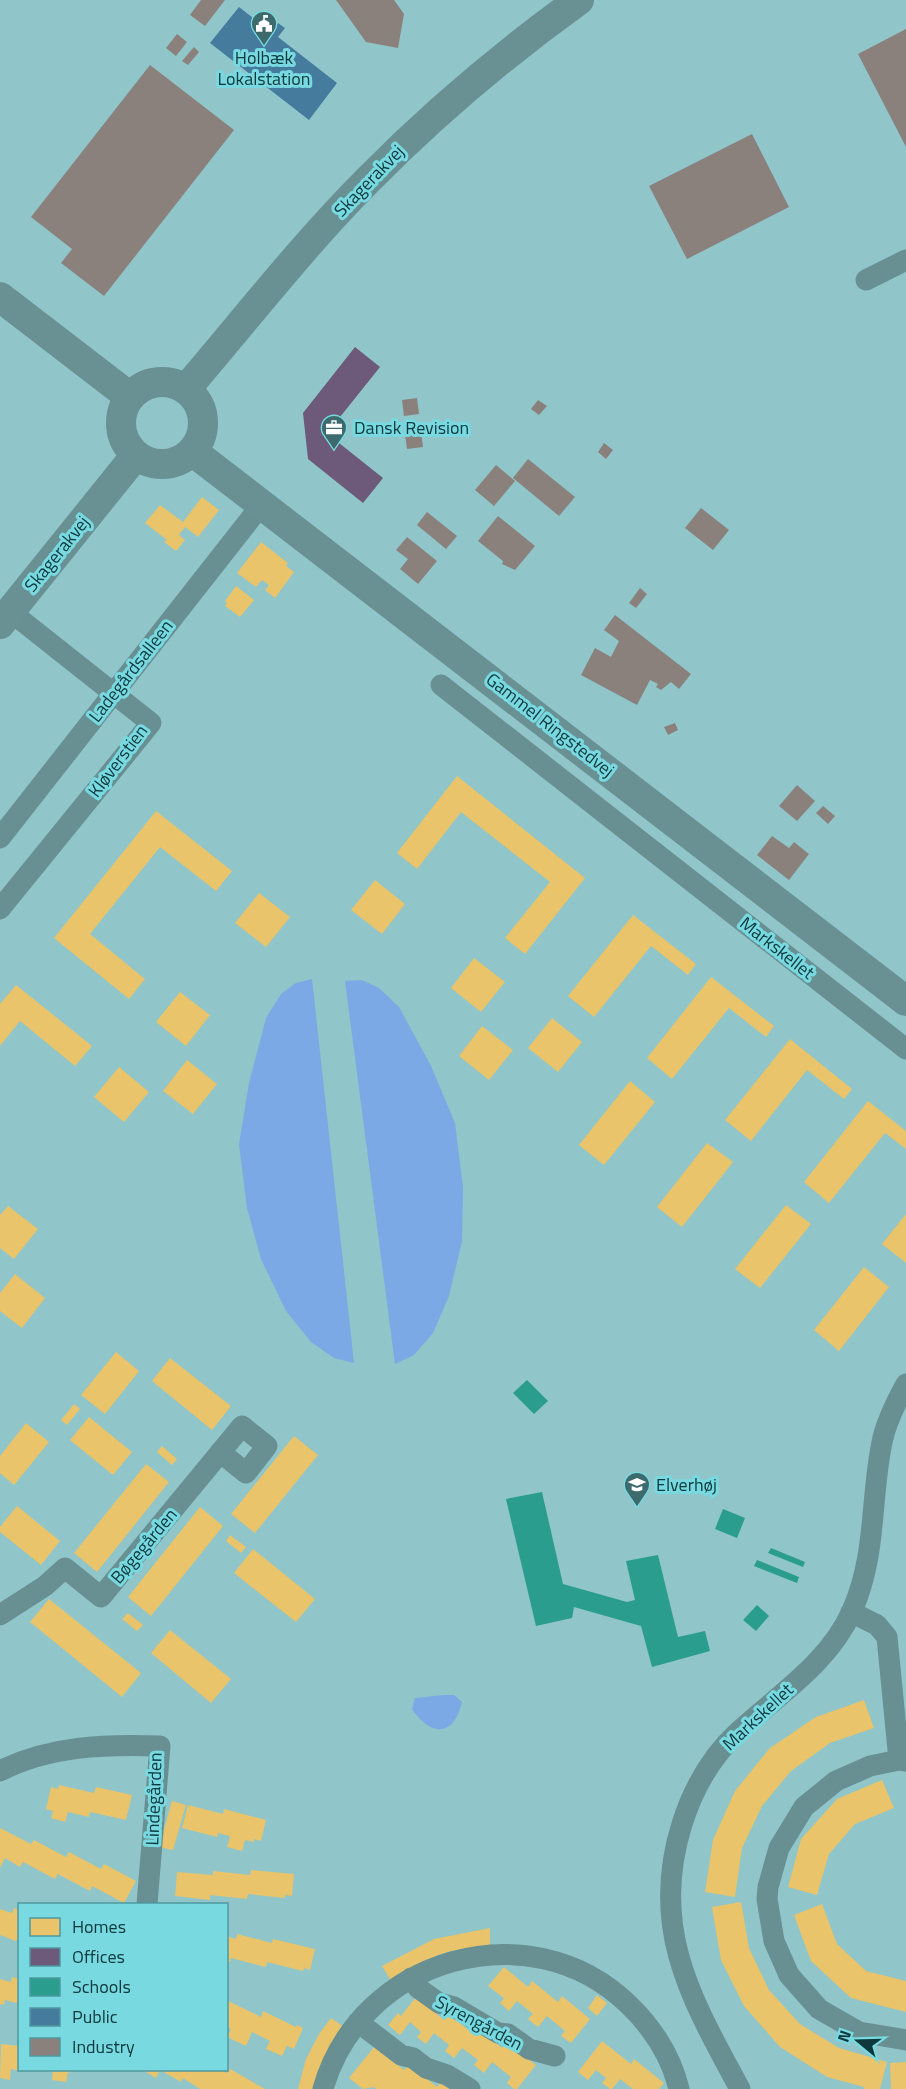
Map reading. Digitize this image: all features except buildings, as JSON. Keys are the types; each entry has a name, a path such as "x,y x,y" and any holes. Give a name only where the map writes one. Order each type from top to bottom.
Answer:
{"street":[{"name":"Skagerakvej","path":"186,389 313,239 366,181 423,125 543,26 579,0"},
{"path":"866,280 906,260"},
{"path":"0,297 130,397"},
{"path":"157,382 172,382 186,389 198,402 203,419 201,436 192,451 180,460 165,464 150,462 136,455 126,442 121,427 122,411 130,397 142,387 157,382"},
{"name":"Gammel Ringstedvej","path":"192,451 906,1001"},
{"name":"Skagerakvej","path":"6,617 136,455"},
{"name":"Ladegårdsalleen","path":"0,838 262,504"},
{"name":"Kløverstien","path":"0,909 151,723 21,620 6,617"},
{"name":"Markskellet","path":"441,685 906,1049"},
{"path":"648,847 671,818"},
{"name":"Markskellet","path":"739,2088 694,2000 679,1958 670,1905 676,1846 690,1802 713,1760 729,1740 807,1672 831,1644 851,1612 870,1555 882,1440 892,1409 906,1384"},
{"name":"Bøgegården","path":"0,1615 45,1586 65,1568 101,1597 220,1452"},
{"path":"851,1612 877,1625 886,1637 903,1760 870,1766 836,1780 804,1808 779,1848 767,1899 774,1941 789,1975 819,2008 859,2032 906,2040"},
{"name":"Lindegården","path":"0,1771 28,1759 68,1750 110,1745 160,1746 147,1903"},
{"name":"Syrengården","path":"329,2088 339,2050 358,2022 381,1998 411,1978 446,1962 487,1954 503,1954 537,1957 582,1972 617,1993 648,2025 664,2050 679,2089"},
{"name":"Syrengården","path":"411,1978 418,1988 440,2003 454,2007 498,2033 508,2034 529,2049 555,2056"},
{"path":"358,2022 400,2055 413,2058 426,2068 447,2075 470,2089"}],"water":[{"path":"312,979 354,1363 334,1358 311,1342 286,1311 261,1259 247,1208 239,1144 249,1083 266,1018 281,994 296,983"},
{"path":"362,980 379,988 399,1007 431,1066 455,1123 463,1187 462,1241 449,1296 433,1333 414,1355 395,1364 345,981"},
{"path":"454,1695 462,1702 453,1722 448,1727 441,1729 427,1725 412,1709 415,1698"}],"place":[{"name":"Holbæk Lokalstation","path":"264,47"},
{"name":"Dansk Revision","path":"334,451"},
{"name":"Elverhøj","path":"637,1508"}]}
